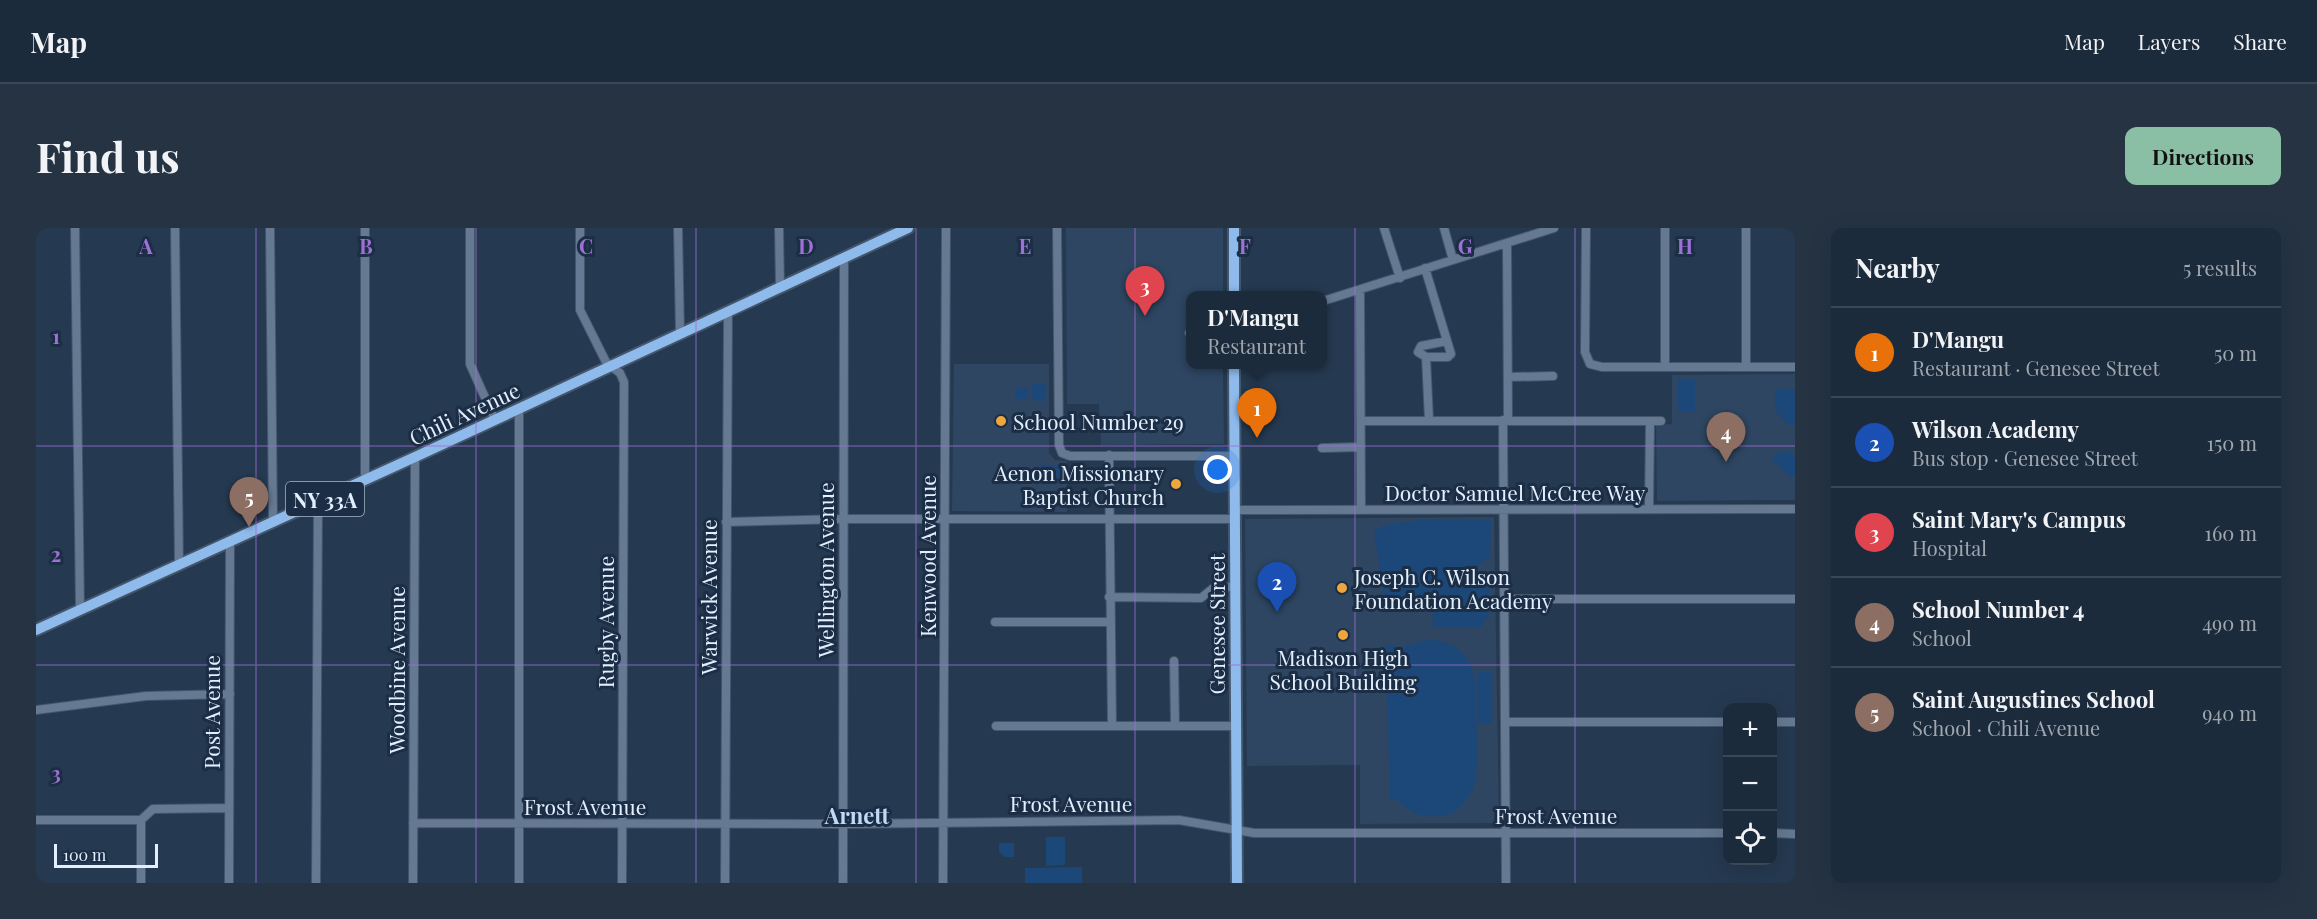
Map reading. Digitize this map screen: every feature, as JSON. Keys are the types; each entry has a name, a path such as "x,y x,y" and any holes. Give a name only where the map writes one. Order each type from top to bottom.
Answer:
{"main road":[{"name":"Chili Avenue","path":"36,630 318,502 908,228"},
{"path":"1233,228 1234,291"},
{"name":"Genesee Street","path":"1234,369 1237,883"}],"street":[{"path":"75,228 80,610"},
{"path":"175,228 179,565"},
{"path":"270,228 273,522"},
{"path":"365,228 365,480"},
{"path":"470,228 470,364 472,373 495,420"},
{"name":"Rugby Avenue","path":"580,228 580,310 606,362 620,373 624,382 622,883"},
{"path":"678,228 680,334"},
{"path":"779,228 780,287"},
{"name":"Kenwood Avenue","path":"943,883 946,228"},
{"path":"1057,228 1059,445 1062,453 1070,456 1235,456"},
{"path":"1384,228 1400,278"},
{"path":"1444,228 1454,260"},
{"path":"1327,300 1554,228"},
{"path":"1586,228 1585,352 1590,364 1602,367 1795,367"},
{"path":"1665,228 1665,367"},
{"path":"1746,228 1746,367"},
{"path":"1506,883 1504,510 1508,377 1507,243"},
{"name":"Wellington Avenue","path":"843,883 844,257"},
{"path":"1425,268 1447,341 1450,356 1426,357 1418,352 1420,346 1447,341"},
{"path":"1360,290 1361,510"},
{"name":"Warwick Avenue","path":"724,883 728,312"},
{"path":"1426,357 1429,420"},
{"path":"1508,377 1553,376"},
{"path":"519,409 519,883"},
{"path":"1362,421 1661,421"},
{"path":"1649,509 1650,421"},
{"path":"1322,448 1361,447"},
{"path":"1109,455 1112,726"},
{"name":"Woodbine Avenue","path":"413,883 415,457"},
{"path":"316,883 318,502"},
{"name":"Doctor Samuel McCree Way","path":"726,522 843,519 1109,520 1361,510 1795,509"},
{"name":"Post Avenue","path":"229,883 230,542"},
{"path":"1109,597 1201,598 1212,589 1235,586"},
{"path":"1504,599 1795,599"},
{"path":"995,622 1110,622"},
{"path":"1174,661 1175,726"},
{"path":"36,710 146,696 230,694"},
{"path":"1505,722 1723,722"},
{"path":"1777,722 1795,722"},
{"path":"996,726 1236,726"},
{"path":"141,883 141,820 147,813 153,809 229,808"},
{"path":"36,820 141,820"},
{"name":"Frost Avenue","path":"413,824 843,824 1179,820 1254,833 1723,833"},
{"path":"1777,834 1795,834"}],"shaded area":[{"path":"1066,228 1223,228 1223,291 1186,291 1186,369 1223,369 1224,444 1101,445 1099,404 1067,404"},
{"name":"School Number 29","path":"954,364 1049,364 1049,453 1055,460 1067,461 1067,512 952,511"},
{"path":"1795,374 1795,500 1657,501 1656,425 1672,424 1672,375"},
{"path":"1678,379 1695,379 1695,412 1678,412"},
{"path":"1032,384 1046,384 1045,401 1032,400"},
{"path":"1015,387 1028,387 1028,399 1015,399"},
{"path":"1775,389 1795,389 1795,426 1790,426 1775,411"},
{"path":"1790,451 1795,456 1795,475 1791,478 1771,459 1778,453"},
{"path":"1040,465 1065,465 1065,477 1040,477"},
{"path":"1494,517 1499,823 1360,824 1360,765 1247,766 1245,519"},
{"path":"1429,519 1491,520 1490,558 1463,573 1489,571 1490,613 1481,627 1433,628 1432,602 1438,587 1406,605 1386,608 1374,531 1385,525"},
{"path":"1430,639 1447,643 1460,650 1469,662 1475,679 1477,754 1475,783 1469,796 1460,807 1442,816 1417,814 1397,800 1390,800 1386,645 1395,645 1396,658 1406,646"},
{"path":"1477,672 1491,672 1492,724 1477,724"},
{"path":"1046,837 1065,837 1065,865 1046,866"},
{"path":"999,843 1014,843 1014,857 1005,857 999,852"},
{"path":"1082,867 1082,883 1025,883 1025,868"}],"place":[{"name":"Saint Mary's Campus","path":"1145,316"},
{"name":"School Number 29","path":"1001,421"},
{"name":"D'Mangu","path":"1257,438"},
{"name":"School Number 4","path":"1726,462"},
{"name":"Aenon Missionary Baptist Church","path":"1176,484"},
{"name":"Saint Augustines School","path":"249,527"},
{"name":"Joseph C. Wilson Foundation Academy","path":"1342,588"},
{"name":"Wilson Academy","path":"1277,612"},
{"name":"Madison High School Building","path":"1343,635"}],"district":[{"name":"Arnett","path":"857,815"}]}
